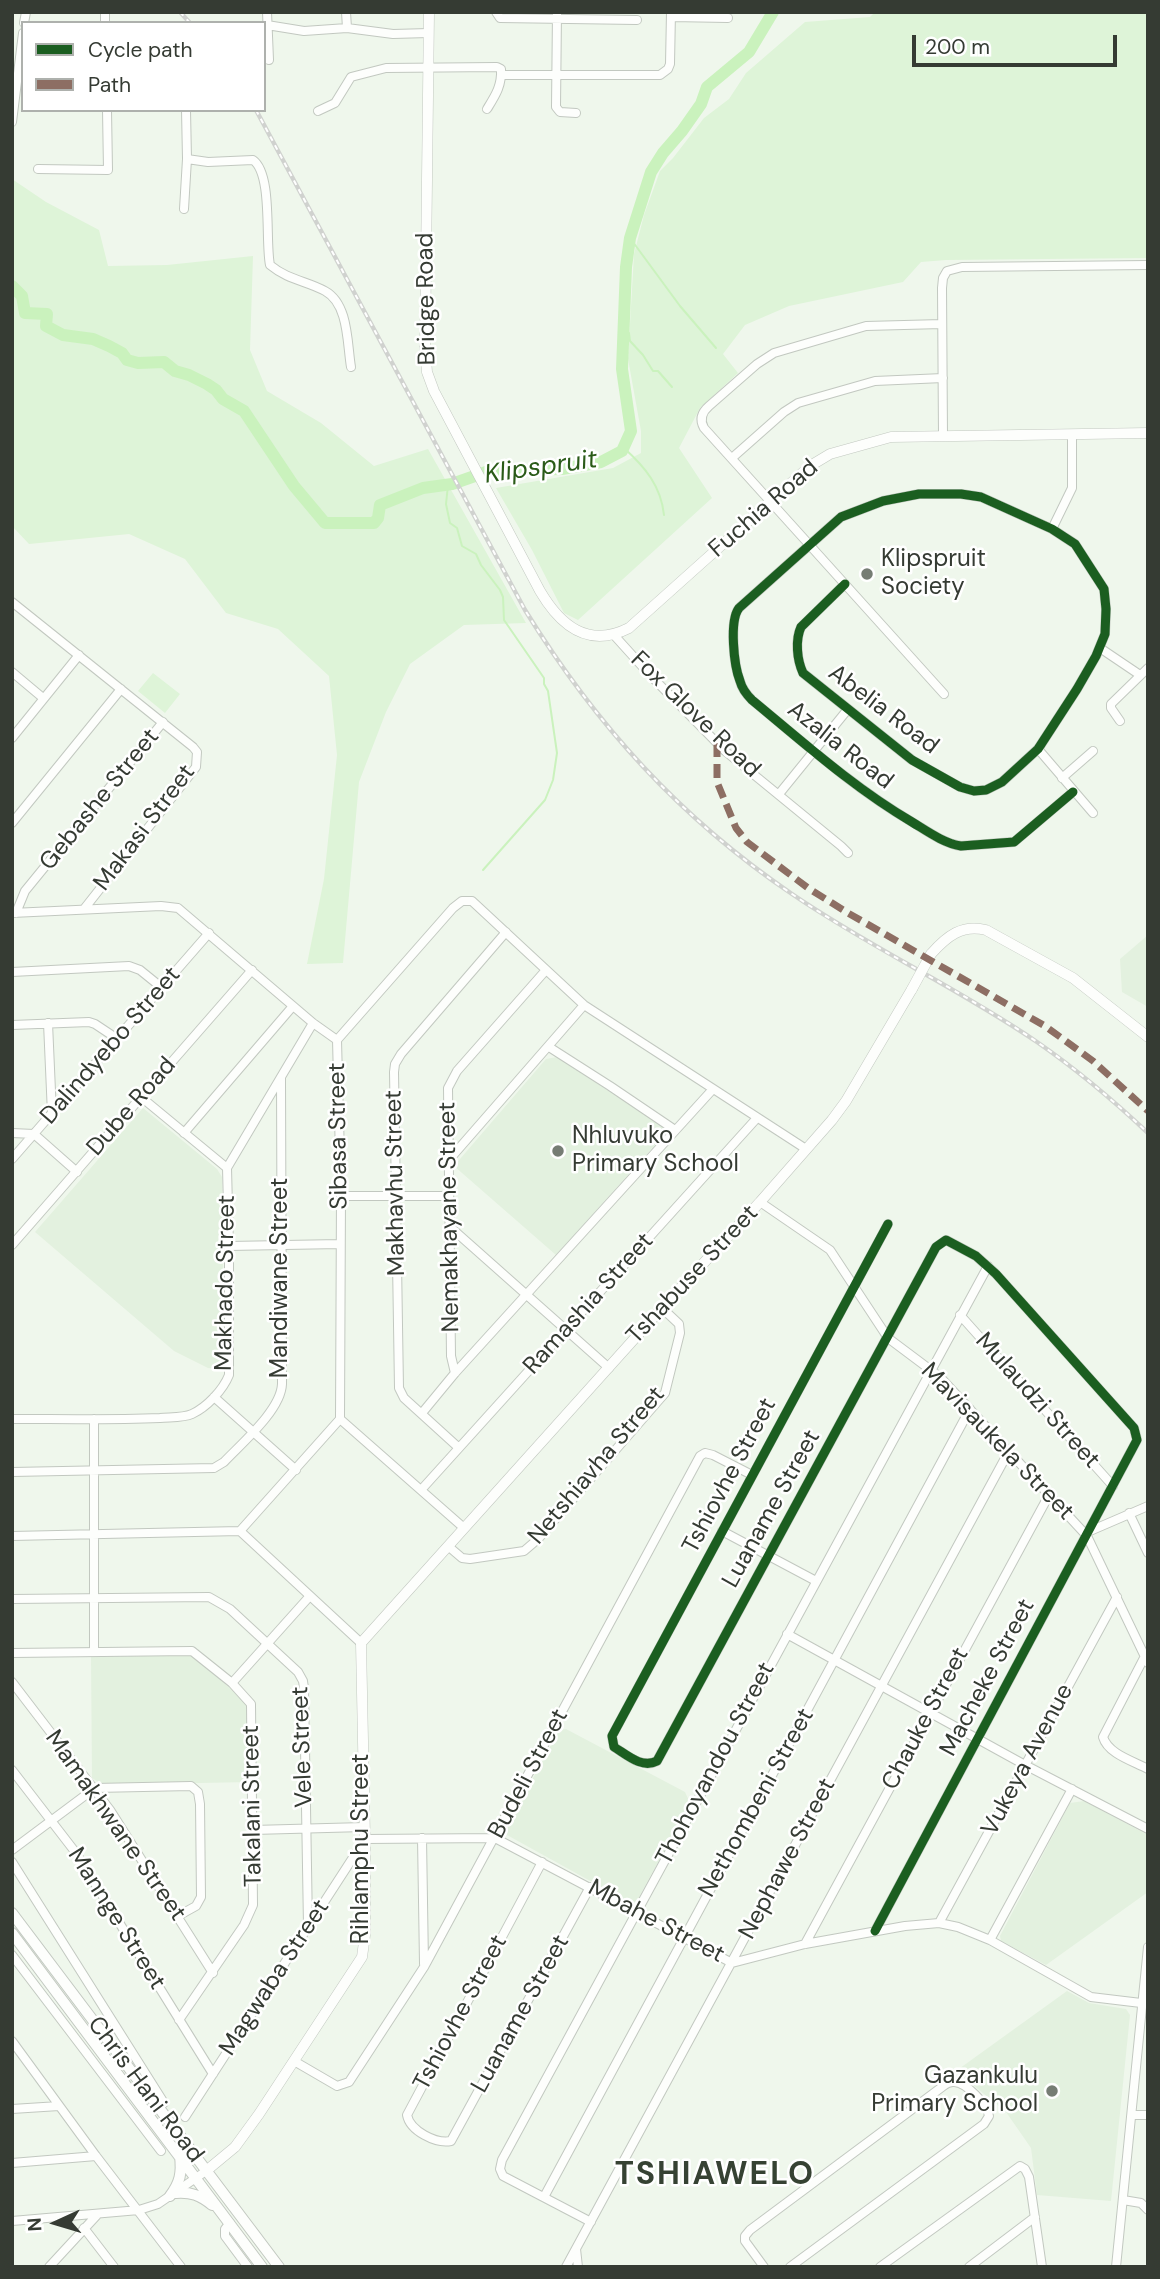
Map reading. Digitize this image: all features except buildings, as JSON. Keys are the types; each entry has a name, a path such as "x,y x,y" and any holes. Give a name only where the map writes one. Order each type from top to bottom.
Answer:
{"main road":[{"name":"Chris Hani Road","path":"12,1913 201,2174 279,2267"},
{"name":"Chris Hani Road","path":"12,1933 180,2154 201,2174 228,2219 262,2267"},
{"path":"173,2194 181,2175 180,2154"},
{"path":"173,2194 186,2192 201,2196 228,2219"}],"street":[{"path":"267,12 269,60"},
{"path":"346,12 347,28"},
{"name":"Bridge Road","path":"429,12 426,366 434,391 540,591 560,619 576,631 613,634"},
{"path":"496,12 500,18 557,15 637,20"},
{"path":"501,75 649,76 665,72 670,64 671,14 729,18"},
{"path":"557,15 558,110 563,113 576,113"},
{"path":"267,25 304,31 347,28 393,34 429,33"},
{"path":"12,122 21,49"},
{"path":"318,111 335,103 348,80 386,68 497,66 501,69 499,90 486,109"},
{"path":"38,169 108,170 107,112"},
{"path":"184,209 186,112"},
{"path":"187,159 253,160 259,164 264,182 270,265 293,280 327,291 332,297 343,313 351,367"},
{"path":"943,436 942,283 944,275 950,269 1148,265"},
{"path":"942,324 866,326 774,353 757,363 709,406 701,419 704,428 944,694"},
{"path":"732,458 784,412 798,404 875,381 943,378"},
{"name":"Fuchia Road","path":"613,634 622,632 638,621 810,466 830,454 885,438 1148,433"},
{"path":"1052,529 1072,488 1072,434"},
{"name":"Azalia Road","path":"1073,792 1014,842 961,846 934,835 884,806 747,695 737,672 734,621 739,608 836,520 848,513 919,494 961,494 981,497 1052,529 1075,544 1104,589 1106,623 1100,648"},
{"name":"Abelia Road","path":"845,584 804,622 798,635 799,661 803,673 912,760 960,787 980,791 1002,782 1038,749"},
{"path":"12,602 163,722"},
{"name":"Fox Glove Road","path":"613,634 725,751 848,853"},
{"path":"1093,813 1038,749 1100,648 1140,675"},
{"path":"12,738 79,655"},
{"path":"1120,721 1111,704 1148,668"},
{"path":"12,673 43,698"},
{"path":"12,823 121,689"},
{"name":"Fox Glove Road","path":"779,794 848,709"},
{"name":"Makasi Street","path":"84,909 196,767 197,752 163,722"},
{"name":"Gebashe Street","path":"14,913 25,891 163,722"},
{"path":"1062,778 1093,751"},
{"name":"Sibasa Street","path":"340,1419 341,1196 337,1040 461,901 472,901 506,932"},
{"path":"14,913 174,907 183,910 313,1023 337,1040"},
{"name":"Tshabuse Street","path":"361,1643 832,1120 940,943 958,930 986,930 1073,978 1148,1037"},
{"path":"506,932 584,1005 806,1149"},
{"name":"Makhavhu Street","path":"459,1448 404,1398 399,1388 395,1065 401,1054 506,932"},
{"name":"Dalindyebo Street","path":"12,1159 209,933"},
{"path":"12,972 135,967 161,988"},
{"name":"Dube Road","path":"12,1245 252,970"},
{"name":"Nemakhayane Street","path":"455,1373 451,1356 450,1081 546,970"},
{"path":"449,1161 584,1005"},
{"path":"184,1133 293,1006"},
{"path":"12,1025 89,1022 116,1038"},
{"path":"48,1023 52,1114"},
{"name":"Makhado Street","path":"12,1419 185,1416 195,1413 214,1397 229,1375 227,1168 313,1023"},
{"path":"549,1048 674,1130"},
{"name":"Mandiwane Street","path":"12,1472 214,1468 224,1462 274,1406 282,1392 281,1078"},
{"path":"422,1413 455,1373 713,1089"},
{"path":"141,1097 227,1168"},
{"path":"265,1105 280,1111"},
{"name":"Ramashia Street","path":"421,1490 757,1118"},
{"path":"12,1133 34,1134 77,1172"},
{"path":"341,1196 449,1196"},
{"name":"Mavisaukela Street","path":"760,1202 830,1250 888,1338 932,1369 1088,1533 1146,1660"},
{"name":"Tshiovhe Street","path":"614,1746 613,1732 887,1224"},
{"path":"449,1226 609,1368"},
{"name":"Luaname Street","path":"614,1746 643,1764 657,1761 936,1247 943,1240 950,1241 970,1251 988,1266"},
{"path":"229,1246 340,1244"},
{"name":"Thohoyandou Street","path":"591,2222 503,2176 500,2169 502,2160 988,1266"},
{"name":"Macheke Street","path":"875,1931 1138,1438 1135,1428 988,1266"},
{"name":"Netshiavha Street","path":"448,1546 462,1558 470,1559 524,1550 538,1539 665,1393 680,1333 679,1324 662,1308"},
{"name":"Mulaudzi Street","path":"960,1315 1113,1486"},
{"path":"214,1397 296,1470"},
{"name":"Nethombeni Street","path":"544,2197 970,1409"},
{"path":"94,1419 94,1652"},
{"path":"240,1531 340,1419 464,1528"},
{"name":"Nephawe Street","path":"566,2267 1009,1451"},
{"name":"Budeli Street","path":"295,2062 337,2086 346,2085 424,1966 700,1456 709,1454 752,1475"},
{"name":"Chauke Street","path":"805,1944 1049,1495"},
{"path":"1088,1533 1148,1506"},
{"path":"1129,1513 1148,1553"},
{"path":"12,1536 240,1531 361,1643"},
{"path":"722,1531 816,1581"},
{"name":"Vele Street","path":"12,1599 209,1597 220,1602 298,1672 303,1681 308,1926"},
{"path":"232,1683 309,1597"},
{"name":"Vukeya Avenue","path":"939,1923 1117,1597"},
{"path":"787,1634 1025,1765 1148,1829"},
{"name":"Rihlamphu Street","path":"201,2174 235,2147 295,2062 362,1957 365,1935 365,1839 361,1643"},
{"name":"Takalani Street","path":"12,1653 192,1651 232,1683 248,1700 251,1709 253,1908 213,1973 179,2020"},
{"path":"1146,1660 1103,1737 1110,1749 1148,1769"},
{"name":"Mamakhwane Street","path":"12,1682 134,1844 213,1973"},
{"name":"Mannge Street","path":"12,1770 76,1853 214,2074"},
{"path":"12,1850 94,1788 186,1786 196,1789 200,1804 201,1896 196,1906 178,1916"},
{"path":"990,1940 1072,1789"},
{"path":"253,1830 364,1827"},
{"path":"422,1838 424,1966"},
{"path":"365,1839 495,1838"},
{"name":"Mbahe Street","path":"495,1838 732,1963 805,1944 905,1926 939,1923 958,1927 990,1940 1091,1997 1141,2003"},
{"name":"Magwaba Street","path":"185,2117 365,1839"},
{"name":"Chris Hani Road","path":"12,1861 164,2103"},
{"name":"Tshiovhe Street","path":"452,2141 438,2141 413,2128 407,2115 542,1862"},
{"name":"Luaname Street","path":"452,2141 590,1887"},
{"path":"1116,2267 1148,1947"},
{"path":"13,1956 161,2151"},
{"path":"12,2041 181,2267"},
{"path":"12,2056 23,2056"},
{"path":"764,2267 745,2241 750,2230 947,2083 962,2085 987,2106 988,2120 790,2267"},
{"path":"12,2109 59,2105"},
{"path":"1132,2115 1148,2115"},
{"path":"12,2162 96,2156"},
{"path":"880,2267 1017,2167 1026,2169 1030,2178 1042,2267"},
{"path":"12,2221 139,2210 158,2204 201,2174"},
{"path":"1123,2200 1140,2203 1148,2210"},
{"path":"49,2267 97,2215"},
{"path":"969,2267 1035,2217"},
{"path":"228,2219 225,2236 248,2267"},
{"path":"84,2228 114,2267"},
{"path":"576,2248 578,2267"}],"shaded area":[{"path":"875,12 1148,12 1148,258 921,262 903,282 789,306 745,325 723,354 738,373 700,408 679,448 712,498 578,620 564,613 496,488 613,468 641,453 641,431 628,359 634,254 644,215 660,171 704,118 729,99 746,73 805,22 870,17"},
{"path":"12,179 46,202 99,230 108,266 167,265 253,256 250,350 267,391 321,423 374,466 428,449 526,623 464,625 410,664 386,712 359,782 343,963 307,964 324,879 337,755 329,676 278,629 226,613 185,559 129,534 29,544 12,526"},
{"path":"153,673 180,694 165,713 138,691"},
{"path":"1148,935 1148,1007 1122,992 1120,959"},
{"name":"Nhluvuko Primary School","path":"557,1057 662,1126 664,1135 556,1255 454,1166 546,1059"},
{"path":"143,1108 217,1169 222,1177 224,1369 208,1368 174,1351 35,1232"},
{"path":"194,1655 248,1705 249,1782 103,1785 92,1778 91,1657"},
{"path":"566,1729 685,1792 690,1803 638,1899 632,1904 507,1835 505,1830 559,1730"},
{"path":"1084,1801 1148,1835 1148,1892 1046,1965 1001,1941 1000,1936 1070,1803"},
{"name":"Gazankulu Primary School","path":"1067,1991 1089,2003 1126,2009 1130,2015 1111,2201 1037,2195 1031,2148 1006,2112 956,2071"}],"waterway":[{"name":"Klipspruit","path":"12,286 22,296 25,313 47,314 46,326 63,335 93,339 122,353 127,360 138,363 164,362 175,371 207,384 223,399 244,411 294,486 325,523 374,523 378,518 380,505 423,488 452,484 489,471 562,469 601,462 622,451 631,431 622,369 626,267 630,238 651,172 701,104 707,87 749,52 773,12"},
{"path":"630,238 680,306 716,348"},
{"path":"623,325 629,333 630,341 653,371 658,371 672,387"},
{"path":"624,448 639,462 656,486 664,515"},
{"path":"448,485 446,504 450,523 457,528 462,546 476,554 500,590 504,620 544,678 557,753 553,780 545,800 483,870"}],"railway":[{"path":"180,12 188,21"},
{"path":"257,112 525,610 581,692 643,767 713,834 751,865 822,914 1037,1042 1094,1085 1148,1133"}],"marked path":[{"path":"717,743 717,782 736,828 747,842 808,888 848,913 1045,1026 1093,1061 1148,1111"}],"cycle path":[{"path":"845,584 801,627 798,650 803,673 912,760 960,787 974,791 986,790 1002,782 1038,749 1077,689 1105,634 1104,589 1075,544 1052,529 981,497 919,494 883,501 841,517 739,608 733,633 738,674 743,689 752,700 850,780 929,833 961,846 1014,842 1073,792"},
{"path":"875,1931 1137,1440 1134,1428 996,1274 976,1256 946,1240 936,1247 657,1761 646,1763 629,1757 614,1747 612,1736 888,1224"}],"place":[{"name":"Klipspruit Society","path":"867,574"},
{"name":"Nhluvuko Primary School","path":"558,1151"},
{"name":"Gazankulu Primary School","path":"1052,2091"}],"district":[{"name":"TSHIAWELO","path":"715,2176"}]}
